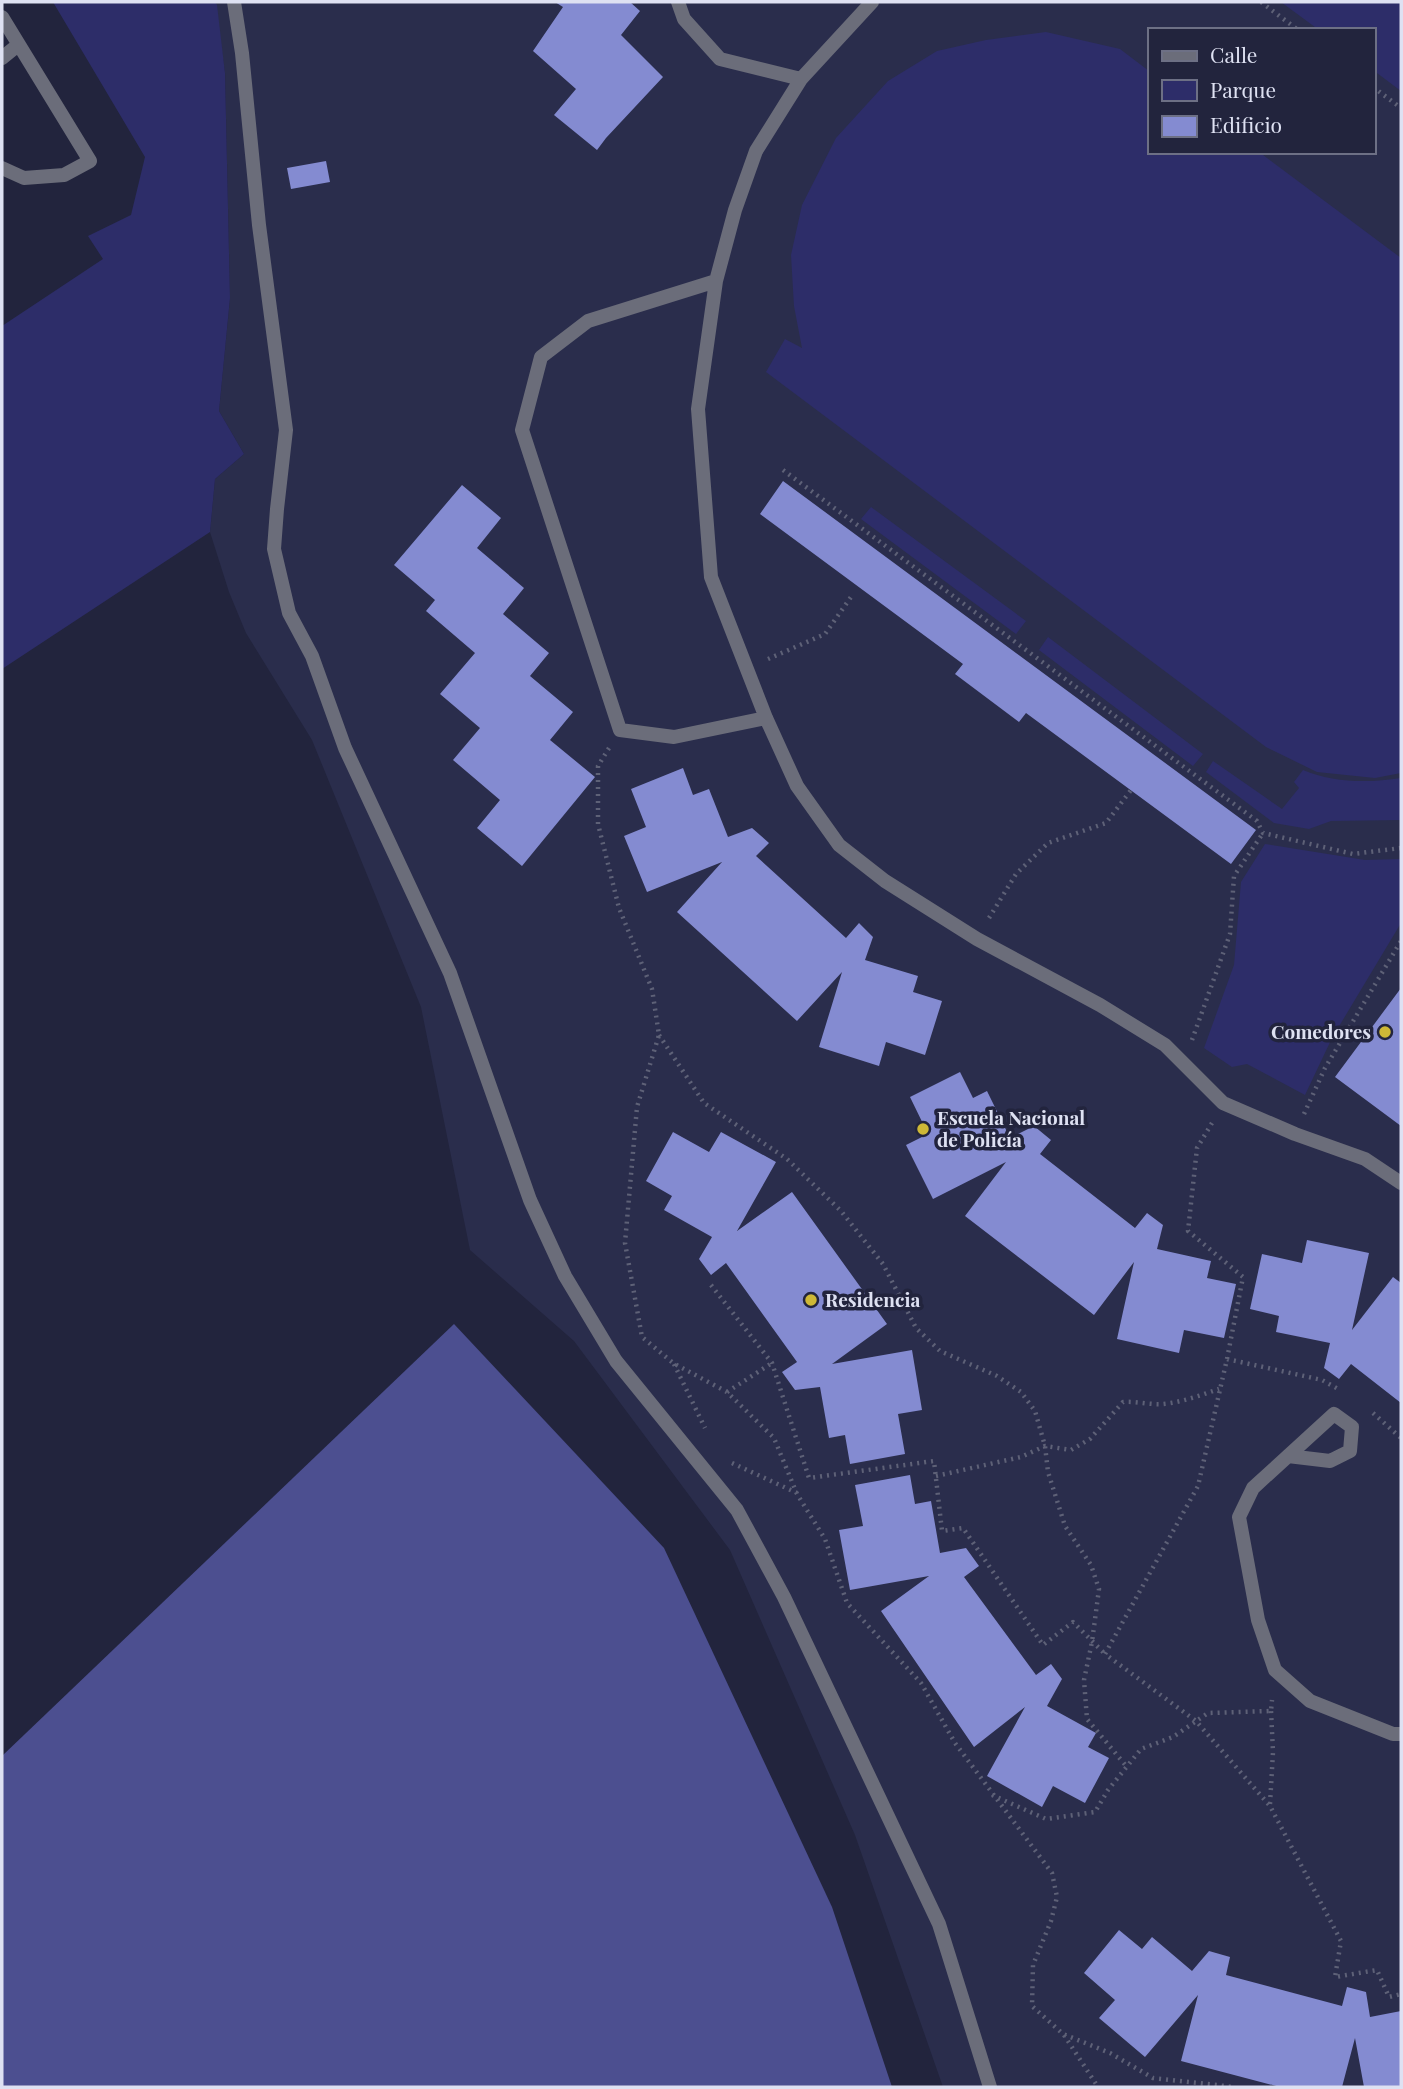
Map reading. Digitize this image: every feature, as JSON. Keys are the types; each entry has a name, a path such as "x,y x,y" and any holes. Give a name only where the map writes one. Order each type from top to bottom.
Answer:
{"street":[{"path":"234,2 242,53 259,226 286,430 274,549 289,613 312,656 345,748 450,973 530,1200 565,1276 616,1361 737,1510 784,1597 939,1924 990,2087"},
{"path":"678,2 684,19 720,59 801,79"},
{"path":"872,2 801,79 756,151 735,210 716,281 698,409 712,577 766,718 797,786 839,845 885,881 977,939 1088,998 1165,1045 1223,1103 1295,1134 1365,1159 1401,1183"},
{"path":"2,17 90,161 64,175 24,178 2,168"},
{"path":"2,58 18,45"},
{"path":"716,281 588,321 541,357 522,430 620,730 674,737 766,718"},
{"path":"1288,1455 1253,1488 1239,1517 1258,1620 1275,1670 1310,1701 1392,1734 1401,1734"}],"path":[{"path":"1261,2 1295,28"},
{"path":"1375,88 1401,108"},
{"path":"783,470 1257,821 1263,833"},
{"path":"746,668 825,634 851,597"},
{"path":"620,730 598,766 598,824 619,908 652,989 659,1035 704,1103 786,1159 841,1211 883,1264 916,1328 940,1351 997,1376 1021,1392 1035,1411 1045,1447 1048,1472 1065,1526 1091,1564 1100,1589 1084,1680 1087,1719 1127,1766"},
{"path":"977,939 1016,874 1048,843 1106,823 1130,790"},
{"path":"1263,833 1353,854 1401,848"},
{"path":"1188,1051 1230,934 1234,876 1263,833"},
{"path":"1295,1134 1325,1068 1401,940"},
{"path":"659,1035 636,1107 625,1242 642,1337 673,1363 727,1392 774,1438 797,1493 825,1539 848,1603 921,1683 956,1744 1052,1874 1057,1897 1051,1922 1033,1965 1032,2006 1063,2034 1098,2087"},
{"path":"1197,1148 1223,1103"},
{"path":"711,1285 772,1363 809,1478 934,1461 943,1531 963,1528 1043,1645 1073,1622 1105,1654"},
{"path":"1227,1359 1322,1380 1344,1391"},
{"path":"673,1363 712,1438"},
{"path":"727,1392 772,1363"},
{"path":"936,1476 1021,1457 1045,1447 1071,1450 1090,1439 1123,1402 1137,1401 1160,1405 1220,1388"},
{"path":"1364,1406 1401,1438"},
{"path":"727,1460 797,1493"},
{"path":"1270,1806 1273,1752 1271,1711 1275,1670"},
{"path":"992,1794 1046,1819 1095,1812 1108,1790 1141,1749 1173,1737 1208,1713 1271,1711"},
{"path":"1063,2034 1110,2053 1153,2078 1234,2087"}],"shaded area":[{"name":"Escuela Nacional de Policía","path":"215,2 1401,2 1401,2087 943,2087 855,1835 730,1550 574,1341 470,1250 421,1007 312,740 246,633 229,592 210,532 215,479 244,454 219,411 230,298 225,73"},
{"path":"454,1324 664,1548 832,1907 892,2087 2,2087 2,1756"}],"green space":[{"path":"53,2 215,2 217,5 225,73 230,298 219,411 244,454 215,479 210,532 2,669 2,326 103,259 88,236 131,215 145,157"},
{"path":"1281,2 1401,2 1401,91 1375,72 1375,28 1316,28"},
{"path":"1046,32 1120,49 1148,70 1148,154 1262,154 1401,258 1401,773 1375,778 1317,772 1266,747 766,372 785,339 802,348 794,306 791,255 802,205 836,138 888,81 937,51 986,40"},
{"path":"871,507 1026,621 1016,634 861,519"},
{"path":"1048,637 1203,754 1193,766 1039,650"},
{"path":"1213,761 1282,809 1299,788 1294,782 1303,770 1351,781 1401,778 1401,820 1331,821 1309,829 1274,823 1206,772"},
{"path":"1265,844 1365,860 1401,859 1401,923 1332,1038 1305,1095 1247,1064 1232,1067 1204,1048 1234,965 1241,882"}],"building":[{"path":"555,2 630,2 640,11 621,35 663,77 597,150 554,115 576,89 533,51 563,7"},
{"path":"326,161 330,182 291,189 287,168"},
{"path":"783,481 1256,830 1231,864 1026,713 1019,722 955,674 963,664 760,514"},
{"path":"462,485 501,518 477,548 524,588 503,614 549,653 530,676 573,712 550,740 595,777 522,866 477,828 500,800 453,760 480,728 440,694 475,653 426,611 435,600 394,565"},
{"path":"683,768 693,795 709,789 728,837 752,828 769,843 756,856 846,938 859,923 873,937 865,960 918,976 913,992 942,1001 925,1055 886,1042 879,1066 819,1047 842,972 797,1021 677,912 722,862 647,892 624,836 646,827 631,789"},
{"name":"Comedores","path":"1401,988 1401,1126 1335,1077"},
{"path":"960,1072 973,1098 987,1091 1010,1138 1034,1126 1051,1140 1040,1154 1135,1228 1147,1213 1163,1225 1157,1249 1211,1261 1207,1278 1236,1284 1224,1338 1184,1330 1179,1353 1117,1339 1134,1262 1094,1315 965,1216 1006,1162 933,1199 906,1145 928,1134 910,1097"},
{"name":"Residencia","path":"673,1132 709,1152 721,1132 776,1162 737,1231 792,1192 887,1324 832,1364 912,1350 922,1410 898,1414 905,1454 850,1464 845,1435 829,1438 820,1387 795,1390 782,1372 797,1362 726,1263 711,1275 699,1259 712,1237 664,1210 672,1196 646,1181"},
{"path":"1307,1240 1369,1253 1352,1330 1393,1277 1401,1283 1401,1403 1351,1364 1339,1379 1324,1368 1330,1343 1276,1332 1279,1316 1250,1309 1262,1254 1302,1263"},
{"path":"910,1475 915,1504 931,1501 940,1553 966,1548 979,1566 964,1577 1036,1675 1051,1664 1062,1679 1047,1706 1096,1733 1088,1747 1109,1758 1085,1803 1053,1786 1042,1807 987,1776 1025,1707 974,1747 881,1611 929,1576 850,1590 839,1530 863,1526 855,1485"},
{"path":"1119,1930 1142,1949 1152,1937 1192,1971 1209,1951 1230,1957 1226,1975 1342,2006 1347,1987 1366,1992 1370,2017 1401,2011 1401,2087 1364,2087 1355,2038 1342,2087 1280,2087 1181,2061 1198,1995 1145,2057 1099,2018 1115,2000 1084,1973"}],"place":[{"name":"Comedores","path":"1385,1032"},
{"name":"Escuela Nacional de Policía","path":"923,1129"},
{"name":"Residencia","path":"811,1300"}]}
